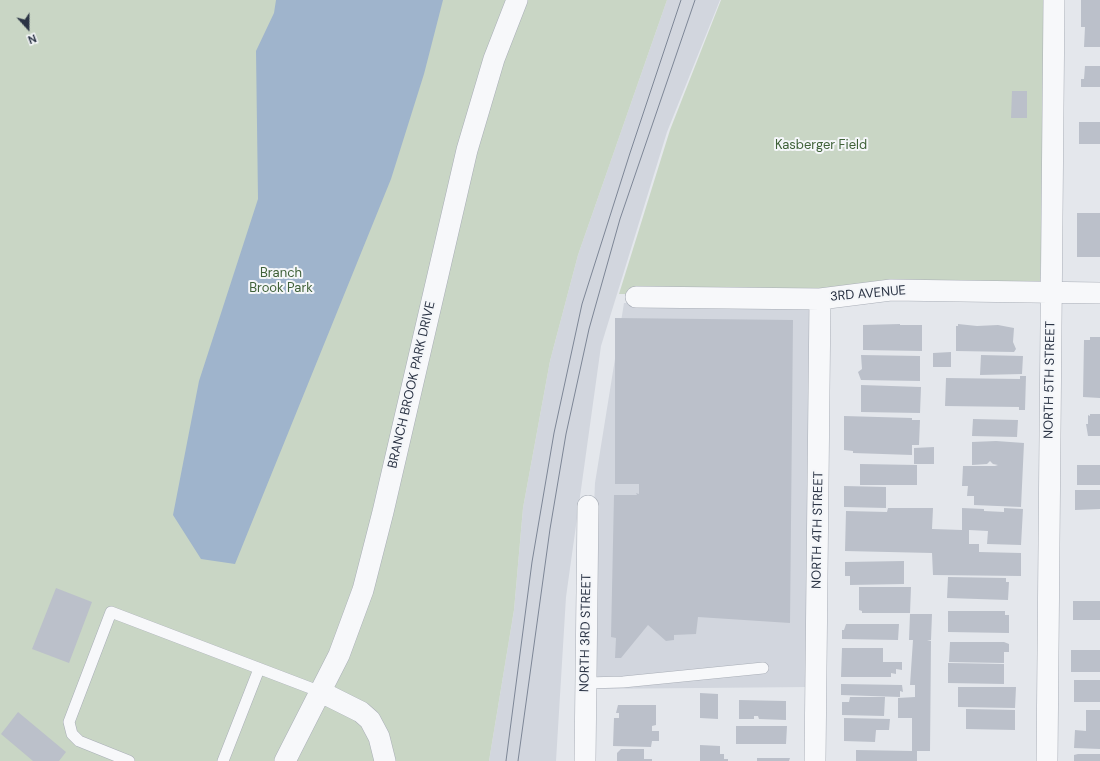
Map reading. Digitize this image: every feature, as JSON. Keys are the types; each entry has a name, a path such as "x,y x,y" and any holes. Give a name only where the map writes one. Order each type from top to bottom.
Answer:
{"street":[{"name":"BRANCH BROOK PARK DRIVE","path":"285,761 321,692 347,636 369,569 465,156 489,73 517,0"},
{"name":"NORTH 5TH STREET","path":"1047,761 1054,0"},
{"name":"3RD AVENUE","path":"636,297 820,299 891,290 1100,293"},
{"name":"NORTH 4TH STREET","path":"816,761 820,299"},
{"name":"NORTH 3RD STREET","path":"585,761 588,506"},
{"path":"321,692 361,712 370,720 379,737 385,761"}],"lane":[{"path":"129,761 79,741 72,734 69,722 111,612 321,692"},
{"path":"586,683 623,682 763,668"},
{"path":"223,761 259,669"}],"shaded area":[{"path":"667,0 720,0 667,132 601,346 566,597 556,761 489,761 514,610 523,508 550,361 578,255"},
{"path":"624,303 820,306 809,687 586,689 595,483"}],"green space":[{"name":"Branch Brook Park","path":"0,0 667,0 578,255 550,361 523,508 514,610 489,761 0,761"},
{"name":"Kasberger Field","path":"721,0 1050,0 1040,286 806,294 619,294 670,130"}],"water":[{"path":"276,0 443,0 424,74 391,179 235,564 201,559 173,515 199,381 258,199 256,51 274,13"}],"building":[{"path":"1081,0 1100,0 1100,47 1084,47 1085,27 1081,27"},
{"path":"1085,66 1100,66 1100,87 1081,87 1081,79 1084,79"},
{"path":"1012,91 1027,91 1027,118 1011,118"},
{"path":"1079,122 1100,122 1100,144 1079,144"},
{"path":"1077,213 1100,213 1100,257 1077,257"},
{"path":"615,318 793,320 790,623 698,617 696,634 674,635 674,640 666,641 648,625 621,658 615,658 616,638 611,637 614,495 637,495 636,493 639,494 639,484 615,484"},
{"path":"958,324 977,326 998,325 1014,328 1013,342 1016,349 1014,352 956,351 956,326 958,326"},
{"path":"863,325 922,325 922,351 863,350"},
{"path":"1090,337 1100,337 1100,398 1083,397 1084,340 1090,340"},
{"path":"951,352 951,367 933,367 933,353"},
{"path":"861,355 920,356 920,381 861,380 858,372 862,369"},
{"path":"981,355 1023,356 1022,374 980,375"},
{"path":"1020,376 1026,376 1025,410 1019,410 1019,407 945,406 946,378 1020,379"},
{"path":"861,385 921,387 920,413 861,412"},
{"path":"1090,414 1100,414 1100,436 1088,436 1086,424 1088,424 1088,415 1090,416"},
{"path":"844,416 912,418 912,420 920,420 919,445 912,445 912,455 853,453 853,451 844,450"},
{"path":"973,419 1018,420 1017,437 972,436"},
{"path":"996,441 1024,443 1021,507 974,505 974,496 967,496 968,486 962,486 963,466 998,465 993,464 990,461 987,464 972,465 972,442"},
{"path":"934,447 934,464 914,464 914,448"},
{"path":"860,464 917,465 917,485 860,485"},
{"path":"1077,465 1100,465 1100,485 1077,485"},
{"path":"844,486 886,487 886,508 844,507"},
{"path":"1075,490 1100,490 1100,509 1075,510"},
{"path":"888,508 933,508 932,529 962,530 962,508 1004,512 1004,508 1023,509 1021,545 987,544 988,531 969,530 969,544 979,544 979,552 1021,553 1021,576 933,575 932,553 845,551 846,511 887,512"},
{"path":"904,561 904,584 850,585 850,576 845,576 845,562"},
{"path":"948,577 1006,578 1006,582 1009,582 1008,600 947,598"},
{"path":"859,587 911,587 910,613 862,613 862,611 859,610"},
{"path":"56,588 92,602 69,663 32,649"},
{"path":"1073,601 1100,601 1100,620 1073,620"},
{"path":"948,611 1005,611 1005,615 1009,615 1009,633 948,632"},
{"path":"910,614 932,614 931,640 927,641 931,641 930,751 917,751 917,761 856,761 856,750 912,751 912,718 898,718 898,698 915,697 915,685 910,685 913,640 909,640"},
{"path":"846,624 899,624 898,640 842,639 842,630 844,630"},
{"path":"950,642 1004,642 1009,644 1009,652 1004,652 1004,663 949,662"},
{"path":"842,648 883,648 883,662 902,662 902,670 896,669 896,674 891,673 891,677 841,677"},
{"path":"1071,650 1100,650 1100,672 1071,672"},
{"path":"948,663 1004,664 1004,684 948,683"},
{"path":"1074,680 1100,680 1100,702 1074,702"},
{"path":"841,684 902,685 903,692 900,691 900,697 841,695"},
{"path":"958,687 1016,687 1015,708 958,707"},
{"path":"700,693 718,694 718,719 700,718"},
{"path":"850,697 885,697 884,716 842,715 842,702 849,702"},
{"path":"739,700 786,701 786,720 759,719 758,716 754,716 754,719 739,719"},
{"path":"618,705 656,705 656,725 652,726 652,731 659,731 659,741 652,741 651,747 613,746 614,718 619,718 619,713 616,713"},
{"path":"966,709 1015,710 1015,730 966,729"},
{"path":"1086,710 1100,710 1100,749 1074,748 1075,730 1086,731"},
{"path":"18,712 66,752 59,761 33,761 1,734"},
{"path":"844,718 890,719 889,730 876,730 875,742 844,741"},
{"path":"736,726 787,726 786,744 736,744"},
{"path":"700,745 720,746 720,754 724,754 724,759 728,759 728,761 700,761"},
{"path":"621,749 644,749 644,759 652,759 652,761 617,761 617,753"},
{"path":"1100,754 1100,761 1074,761 1074,755"},
{"path":"757,758 790,758 789,761 757,761"}],"tram line":[{"path":"506,761 532,562 554,433 582,304 681,0"},
{"path":"518,761 550,529 566,434 589,329 620,219 695,0"}]}
